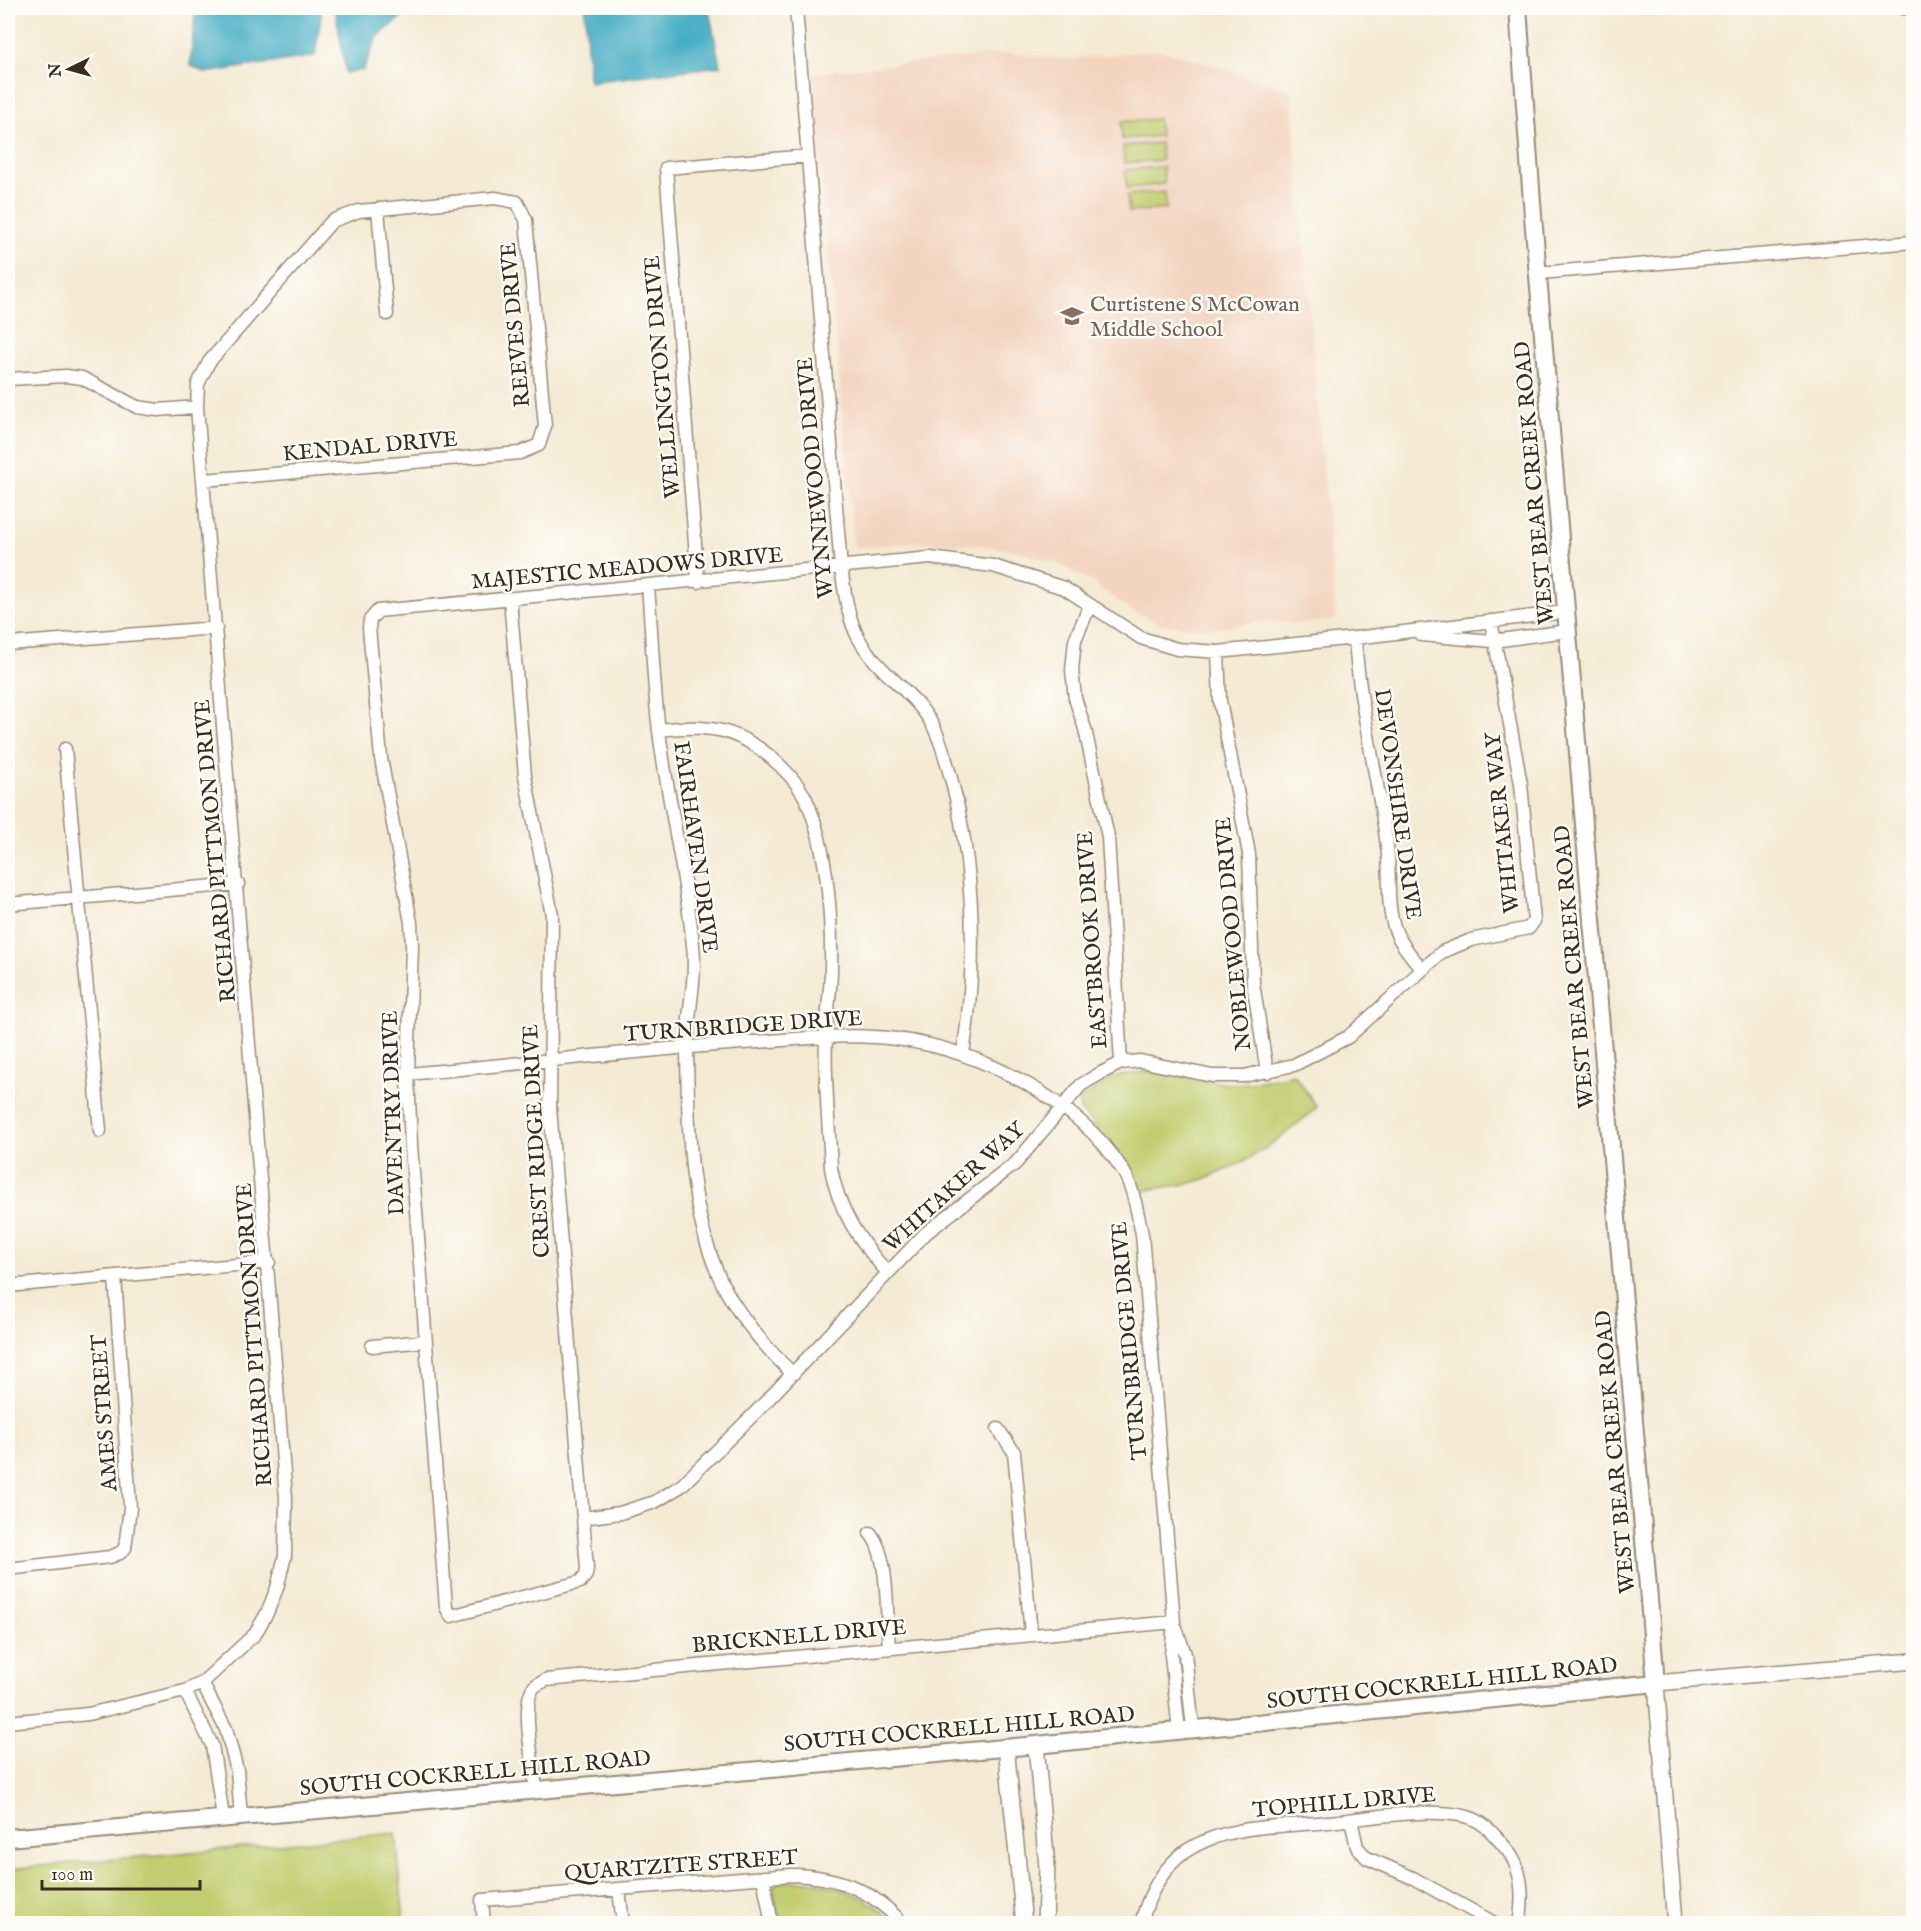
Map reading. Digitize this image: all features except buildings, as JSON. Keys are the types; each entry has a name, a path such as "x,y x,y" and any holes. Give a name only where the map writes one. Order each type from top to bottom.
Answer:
{"main road":[{"name":"WEST BEAR CREEK ROAD","path":"1518,8 1565,612 1656,1683"},
{"name":"SOUTH COCKRELL HILL ROAD","path":"8,1838 1036,1745 1656,1683"}],"street":[{"name":"WYNNEWOOD DRIVE","path":"796,8 841,568 847,607 859,639 933,726 959,808 969,874 973,944 969,1015 963,1054"},
{"path":"1902,8 1914,9"},
{"name":"WELLINGTON DRIVE","path":"698,582 666,168 808,156"},
{"name":"RICHARD PITTMON DRIVE","path":"8,1722 88,1714 185,1691 201,1683 255,1634 277,1588 285,1556 286,1498 238,884 197,407 198,384 208,362 332,221 359,211 378,209 495,198 517,202"},
{"name":"REEVES DRIVE","path":"517,202 526,220 545,426 539,445"},
{"path":"378,209 387,314"},
{"path":"1539,273 1914,242"},
{"path":"8,379 66,376 82,378 138,407 158,410 197,407"},
{"name":"KENDAL DRIVE","path":"204,480 520,453 539,445"},
{"name":"MAJESTIC MEADOWS DRIVE","path":"378,611 930,558 993,566 1064,588 1142,638 1159,645 1218,652 1399,633 1565,612"},
{"name":"FAIRHAVEN DRIVE","path":"648,586 659,730 688,897 694,960 687,1047 692,1161 697,1199 707,1243 724,1285 745,1318 774,1355 793,1374"},
{"name":"CREST RIDGE DRIVE","path":"510,598 525,776 538,856 552,915 553,947 548,1061 554,1176 586,1575"},
{"name":"EASTBROOK DRIVE","path":"1089,605 1075,640 1072,670 1075,698 1085,729 1108,837 1121,1063"},
{"name":"DAVENTRY DRIVE","path":"378,611 370,621 369,628 381,758 412,946 408,1074 425,1341 446,1607 451,1616 580,1582 586,1575"},
{"name":"WHITAKER WAY","path":"583,1518 620,1512 655,1502 681,1486 793,1374 926,1233 1016,1163 1081,1085 1121,1063 1140,1061 1212,1076 1244,1076 1294,1065 1348,1037 1401,992 1442,952 1471,940 1529,928 1534,921 1521,784 1508,701 1493,641 1491,621"},
{"path":"8,644 216,627"},
{"name":"MAJESTIC MEADOWS DRIVE","path":"1399,633 1493,641 1567,632"},
{"name":"DEVONSHIRE DRIVE","path":"1355,638 1357,671 1377,776 1390,870 1390,908 1396,932 1422,969"},
{"name":"NOBLEWOOD DRIVE","path":"1218,652 1220,701 1249,854 1253,983 1267,1072"},
{"path":"659,730 708,729 739,736 764,753 790,777 809,804 821,848 829,907 831,972 826,1038 831,1168 834,1188 855,1233 888,1273"},
{"path":"65,749 100,1131"},
{"path":"8,904 238,884"},
{"name":"TURNBRIDGE DRIVE","path":"408,1074 687,1047 852,1035 897,1039 963,1054 1010,1076 1062,1106 1098,1140 1122,1169 1135,1198 1142,1234 1174,1622 1185,1654 1186,1730"},
{"path":"8,1286 268,1262"},
{"name":"AMES STREET","path":"8,1569 89,1561 120,1553 125,1548 129,1485 115,1276"},
{"path":"372,1346 425,1341"},
{"path":"998,1429 1014,1452 1031,1634"},
{"path":"870,1533 878,1542 882,1560 889,1648"},
{"name":"BRICKNELL DRIVE","path":"536,1789 528,1715 529,1697 534,1686 546,1680 1174,1622"},
{"name":"SOUTH COCKRELL HILL ROAD","path":"1656,1683 1911,1661"},
{"path":"201,1683 226,1729 237,1770 240,1816"},
{"name":"WEST BEAR CREEK ROAD","path":"1656,1683 1675,1923"},
{"path":"185,1691 212,1746 223,1817"},
{"path":"1036,1745 1047,1867 1045,1923"},
{"path":"1006,1746 1024,1923"},
{"name":"TOPHILL DRIVE","path":"1141,1923 1158,1880 1185,1852 1205,1840 1245,1830 1433,1813 1468,1817 1481,1823 1509,1851 1519,1872 1522,1893 1519,1923"},
{"path":"1351,1820 1357,1848 1367,1858 1413,1878 1496,1923"},
{"name":"QUARTZITE STREET","path":"484,1923 482,1900 763,1877 816,1875 839,1880 876,1898 903,1923"},
{"path":"763,1877 772,1923"},
{"path":"619,1890 623,1923"}],"shaded area":[{"name":"Curtistene S McCowan Middle School","path":"1160,50 1195,59 1291,91 1336,620 1293,624 1269,621 1205,629 1160,624 1130,610 1089,580 1056,563 1017,551 978,545 914,542 854,548 813,73 1006,53 1068,59"}],"green space":[{"path":"1158,119 1160,136 1122,139 1121,122"},
{"path":"1160,143 1162,160 1124,163 1123,146"},
{"path":"1163,167 1164,184 1127,188 1125,170"},
{"path":"1165,192 1166,209 1129,212 1127,195"},
{"path":"1147,1071 1228,1084 1251,1083 1294,1074 1317,1107 1263,1150 1218,1174 1194,1182 1142,1191 1114,1148 1080,1110 1080,1100 1113,1077"},
{"path":"396,1833 404,1923 8,1923 8,1869"},
{"path":"812,1881 857,1895 876,1907 894,1923 779,1923 773,1886 780,1882"}],"water":[{"path":"196,8 322,8 315,56 205,73 190,65"},
{"path":"335,8 413,8 377,37 363,70 346,73"},
{"path":"585,8 709,10 720,66 589,82"}],"place":[{"name":"Curtistene S McCowan Middle School","path":"1072,316"}]}
